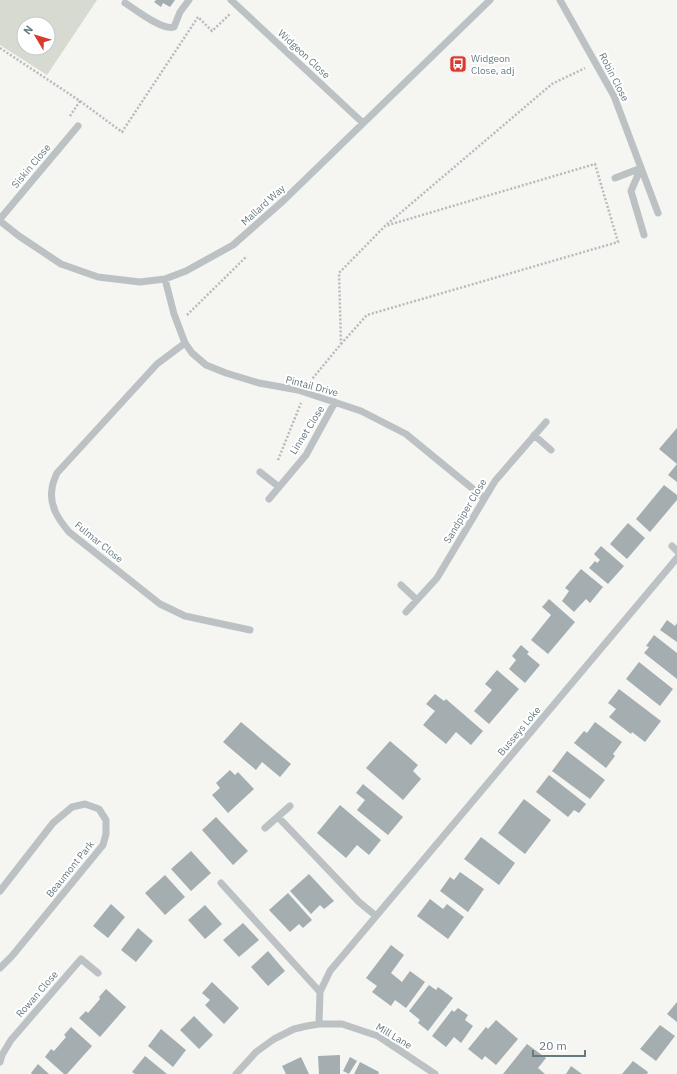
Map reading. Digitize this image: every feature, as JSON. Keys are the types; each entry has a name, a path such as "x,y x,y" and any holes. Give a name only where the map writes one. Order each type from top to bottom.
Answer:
{"street":[{"path":"125,3 161,26 171,28 174,27 180,12 189,0"},
{"name":"Widgeon Close","path":"232,0 363,123"},
{"path":"478,0 483,6"},
{"name":"Mallard Way","path":"0,220 18,236 61,264 98,277 140,282 165,279 186,271 232,245 283,201 490,0"},
{"name":"Robin Close","path":"560,0 614,96 658,213"},
{"name":"Siskin Close","path":"0,220 78,126"},
{"path":"615,178 641,168"},
{"path":"641,168 631,191 644,235"},
{"name":"Pintail Drive","path":"165,279 178,325 185,343 192,353 206,365 258,383 298,390 361,411 406,434 484,498"},
{"name":"Fulmar Close","path":"185,343 157,364 57,473 52,488 53,504 57,518 69,532 160,604 185,616 250,630"},
{"name":"Linnet Close","path":"269,499 306,455 335,402"},
{"name":"Sandpiper Close","path":"406,612 436,578 495,481 546,422"},
{"path":"534,436 551,450"},
{"path":"260,472 279,487"},
{"name":"Busseys Loke","path":"319,1024 320,992 330,971 677,558"},
{"path":"401,585 417,600"},
{"name":"Beaumont Park","path":"0,891 53,823 72,807 85,804 99,809 106,820 106,834 103,845 12,956 0,968"},
{"path":"265,828 290,806"},
{"path":"278,817 359,902 376,916"},
{"path":"221,884 320,992"},
{"name":"Rowan Close","path":"0,1062 10,1040 80,959 98,973"},
{"name":"Mill Lane","path":"236,1074 256,1052 274,1039 294,1029 319,1024 342,1024 378,1036 435,1074"}],"path":[{"path":"0,48 80,101 122,132 198,17 212,31 239,6"},
{"path":"341,344 339,273 385,226 552,84 595,63"},
{"path":"278,460 298,407 313,378 367,315 618,242 595,164 385,226"},
{"path":"178,325 246,256"}],"shaded area":[{"path":"0,0 97,0 47,75 17,56 56,56 56,16 16,16 16,55 0,45"}],"building":[{"path":"156,0 175,0 170,7 163,3 161,7 154,2"},
{"path":"677,428 677,464 659,449"},
{"path":"677,464 677,482 668,475"},
{"path":"664,485 677,495 677,500 650,532 636,519"},
{"path":"628,523 645,538 627,559 610,544"},
{"path":"601,546 624,566 608,584 589,568 595,561 597,563 600,560 594,554"},
{"path":"581,569 603,587 590,603 586,599 574,612 562,601 569,591 565,588"},
{"path":"549,599 575,622 548,654 531,640 551,615 542,607"},
{"path":"667,620 675,626 677,623 677,642 660,630"},
{"path":"654,635 677,653 677,679 644,653 649,647 646,646"},
{"path":"521,645 529,652 527,654 540,665 525,683 509,669 516,660 512,656"},
{"path":"639,662 673,689 660,706 626,679"},
{"path":"497,670 519,689 489,724 474,711 492,690 485,684"},
{"path":"619,689 661,721 645,742 632,732 631,734 609,717 616,709 608,703"},
{"path":"435,694 444,701 446,699 483,731 471,745 456,732 446,744 423,725 435,711 426,704"},
{"path":"241,722 291,764 280,777 262,762 256,770 223,742"},
{"path":"595,722 622,742 613,754 615,756 606,768 574,743 584,731 587,733"},
{"path":"390,741 418,765 413,771 421,779 403,800 366,768"},
{"path":"567,751 605,780 590,799 552,771"},
{"path":"230,770 235,775 238,772 254,789 228,813 212,795 220,788 216,783"},
{"path":"549,775 586,804 579,813 574,810 568,817 536,792"},
{"path":"363,784 403,817 388,835 357,810 365,800 356,793"},
{"path":"524,799 551,820 525,854 498,833"},
{"path":"340,805 381,840 369,855 357,845 346,858 317,833"},
{"path":"216,817 248,851 233,865 202,830"},
{"path":"481,837 515,863 499,885 464,859"},
{"path":"191,851 211,873 191,891 171,869"},
{"path":"460,872 484,889 468,912 440,891 450,877 454,880"},
{"path":"309,874 334,901 324,909 320,905 311,914 290,891"},
{"path":"165,875 185,897 165,915 145,893"},
{"path":"288,893 312,920 303,928 299,924 290,932 269,910"},
{"path":"430,899 443,909 447,904 464,917 448,939 417,916"},
{"path":"111,904 125,917 108,938 93,926"},
{"path":"205,905 222,924 205,939 188,920"},
{"path":"243,923 259,940 239,957 223,940"},
{"path":"138,928 153,941 136,962 121,950"},
{"path":"391,945 404,955 391,973 402,982 410,971 425,982 406,1008 395,1000 391,1006 372,992 377,986 366,978"},
{"path":"268,951 285,971 268,986 251,967"},
{"path":"212,982 239,1008 224,1024 205,1005 210,1000 202,993"},
{"path":"429,985 436,990 438,987 453,998 428,1031 418,1023 420,1020 409,1011"},
{"path":"106,989 126,1007 100,1037 79,1018 86,1011 88,1013"},
{"path":"677,1002 677,1022 667,1014"},
{"path":"458,1008 468,1015 465,1020 473,1026 461,1043 454,1037 446,1047 432,1036 452,1010 454,1012"},
{"path":"194,1016 213,1035 199,1049 180,1030"},
{"path":"496,1020 518,1039 496,1065 485,1056 482,1060 468,1049 486,1027 488,1029"},
{"path":"660,1025 675,1036 656,1061 640,1049"},
{"path":"71,1027 92,1046 67,1074 64,1074 45,1057 51,1049 54,1051 66,1037 64,1035"},
{"path":"161,1029 186,1050 173,1067 148,1046"},
{"path":"527,1044 546,1058 538,1068 545,1074 503,1074"},
{"path":"340,1055 340,1074 319,1074 318,1056"},
{"path":"145,1056 167,1074 135,1074 132,1072"},
{"path":"301,1057 309,1074 286,1074 282,1066"},
{"path":"350,1057 357,1061 349,1074 343,1071"},
{"path":"633,1061 648,1072 647,1074 622,1074"},
{"path":"360,1062 379,1072 378,1074 354,1074"},
{"path":"38,1064 49,1074 32,1074 31,1073"},
{"path":"571,1066 582,1074 566,1074"}],"place":[{"name":"Widgeon Close, adj","path":"458,64"}]}
